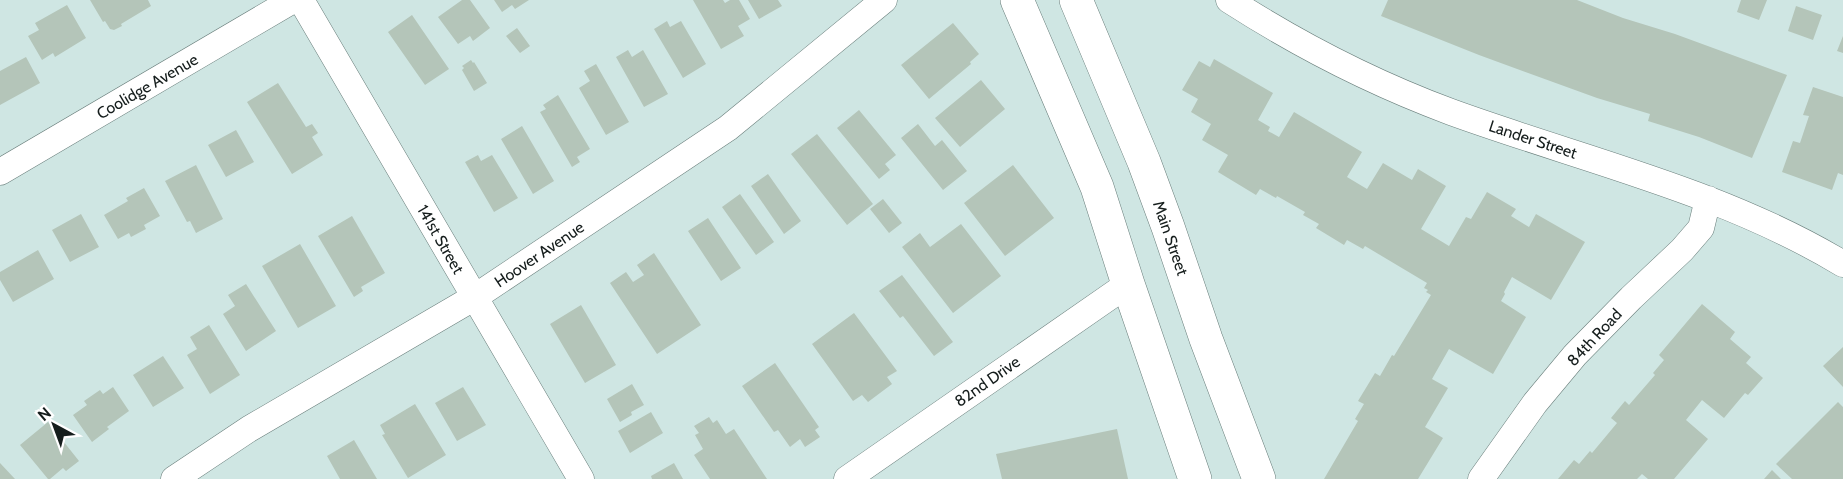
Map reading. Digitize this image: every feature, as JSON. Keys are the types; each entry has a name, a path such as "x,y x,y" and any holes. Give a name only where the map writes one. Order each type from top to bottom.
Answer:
{"main road":[{"path":"1017,0 1097,187 1195,479"},
{"name":"Main Street","path":"1076,0 1144,162 1206,339 1259,479"}],"street":[{"name":"Coolidge Avenue","path":"0,172 293,0"},
{"name":"141st Street","path":"301,0 581,479"},
{"name":"Hoover Avenue","path":"174,479 249,429 475,297 728,128 884,0"},
{"name":"Lander Street","path":"1229,0 1287,36 1378,82 1452,112 1708,199 1780,230 1843,264"},
{"name":"84th Road","path":"1481,479 1535,403 1575,355 1701,228 1708,199"},
{"name":"82nd Drive","path":"847,479 1128,284"}],"building":[{"path":"90,0 148,0 151,6 114,30 110,29 105,21 103,22"},
{"path":"462,0 470,0 490,28 473,41 470,36 458,44 438,17"},
{"path":"494,0 529,0 515,9 512,5 502,12"},
{"path":"693,0 723,0 725,3 730,0 739,0 750,19 738,26 744,36 721,49"},
{"path":"748,0 778,0 782,6 759,19"},
{"path":"1388,0 1577,0 1787,75 1752,158 1699,137 1648,121 1650,114 1597,98 1381,16"},
{"path":"1741,0 1767,0 1759,20 1737,12"},
{"path":"67,5 86,38 55,57 53,53 42,60 28,36 39,30 35,23"},
{"path":"1796,6 1822,15 1813,40 1788,31"},
{"path":"412,15 449,69 425,85 388,32"},
{"path":"667,21 670,27 681,21 706,64 683,78 654,29"},
{"path":"953,23 979,54 970,62 971,64 929,99 901,65"},
{"path":"517,28 530,46 520,53 506,36"},
{"path":"1843,36 1843,53 1837,51"},
{"path":"628,50 632,57 643,50 668,94 644,107 616,57"},
{"path":"26,57 40,83 0,105 0,71"},
{"path":"1214,59 1273,93 1258,120 1270,127 1268,131 1279,137 1294,112 1362,152 1347,177 1367,189 1383,163 1412,180 1418,169 1446,186 1421,229 1449,246 1466,217 1471,219 1487,192 1516,209 1511,216 1529,227 1536,214 1585,242 1551,300 1512,277 1501,301 1526,317 1493,374 1449,349 1432,379 1448,388 1425,427 1443,438 1418,479 1324,479 1358,421 1355,419 1364,404 1358,401 1375,373 1380,376 1392,355 1394,356 1431,295 1424,288 1427,283 1365,246 1363,249 1347,240 1344,245 1316,228 1319,224 1303,215 1305,212 1277,196 1276,198 1260,189 1256,195 1218,172 1228,155 1202,140 1211,124 1191,112 1198,99 1182,90 1199,61 1210,67"},
{"path":"471,60 487,83 474,91 462,70 464,68 462,66"},
{"path":"596,64 629,122 606,135 579,88 590,81 584,71"},
{"path":"981,80 1005,109 960,147 935,118"},
{"path":"278,83 306,127 312,124 318,133 312,137 323,155 292,174 247,102"},
{"path":"1813,87 1843,97 1843,175 1838,173 1832,190 1782,172 1793,141 1800,143 1809,116 1803,115"},
{"path":"558,95 590,149 577,157 580,162 572,167 540,112 546,109 543,105"},
{"path":"859,110 896,155 885,164 890,170 879,179 837,128"},
{"path":"918,124 935,146 942,140 967,171 943,190 901,138"},
{"path":"522,126 554,181 533,194 501,139"},
{"path":"236,130 254,162 226,177 208,145"},
{"path":"817,134 873,204 847,225 791,154"},
{"path":"478,155 481,161 492,155 518,198 494,212 465,162"},
{"path":"196,165 223,219 196,233 190,221 187,222 165,181"},
{"path":"1013,165 1054,218 1005,256 964,203"},
{"path":"768,174 801,221 784,234 751,186"},
{"path":"144,188 160,216 144,225 146,229 131,237 129,233 118,239 104,215 128,201 126,198"},
{"path":"740,194 774,242 756,255 722,207"},
{"path":"883,199 902,223 889,233 870,209"},
{"path":"81,214 99,247 70,262 52,230"},
{"path":"352,216 385,273 361,287 363,291 354,297 318,236"},
{"path":"708,218 741,268 721,281 688,231"},
{"path":"961,224 1001,276 953,313 902,247 920,233 930,247"},
{"path":"300,244 336,306 298,328 262,266"},
{"path":"38,250 54,279 13,302 0,280 0,272"},
{"path":"654,253 701,325 657,354 610,283 626,272 633,282 644,275 637,265"},
{"path":"902,275 953,342 934,356 903,316 900,318 879,291"},
{"path":"246,284 276,331 246,351 223,314 235,306 228,295"},
{"path":"1702,304 1735,332 1730,339 1751,357 1746,363 1763,378 1748,395 1745,393 1724,418 1702,400 1686,420 1708,439 1674,479 1648,479 1642,474 1637,479 1558,479 1574,460 1579,464 1590,451 1592,453 1617,423 1611,418 1625,401 1629,405 1655,375 1653,373 1664,360 1659,355"},
{"path":"581,305 616,365 585,383 550,324"},
{"path":"854,313 897,371 887,377 892,384 868,402 862,395 853,401 812,344"},
{"path":"209,325 240,375 210,394 187,355 197,349 190,337"},
{"path":"1843,347 1843,387 1823,366"},
{"path":"163,356 184,388 153,407 133,375"},
{"path":"775,363 819,427 815,430 820,437 805,447 800,439 790,447 778,430 774,432 742,386"},
{"path":"632,384 644,405 631,412 632,415 620,422 607,399"},
{"path":"113,387 129,411 107,427 109,429 92,442 73,415 87,405 84,401 100,390 103,394"},
{"path":"463,387 486,425 457,441 435,403"},
{"path":"1838,402 1843,407 1843,479 1792,479 1776,464"},
{"path":"415,404 446,455 408,478 382,435 385,434 380,425"},
{"path":"651,412 663,433 630,453 618,431"},
{"path":"709,417 713,423 717,420 726,434 734,429 767,479 710,479 694,455 703,449 695,435 699,433 694,426"},
{"path":"48,422 79,461 66,471 63,468 50,479 20,445"},
{"path":"1117,429 1128,479 1002,479 996,454"},
{"path":"354,440 377,479 340,479 327,456"},
{"path":"0,463 15,479 0,479"},
{"path":"674,463 683,479 652,479 651,476"},
{"path":"1772,470 1781,479 1764,479"}]}
